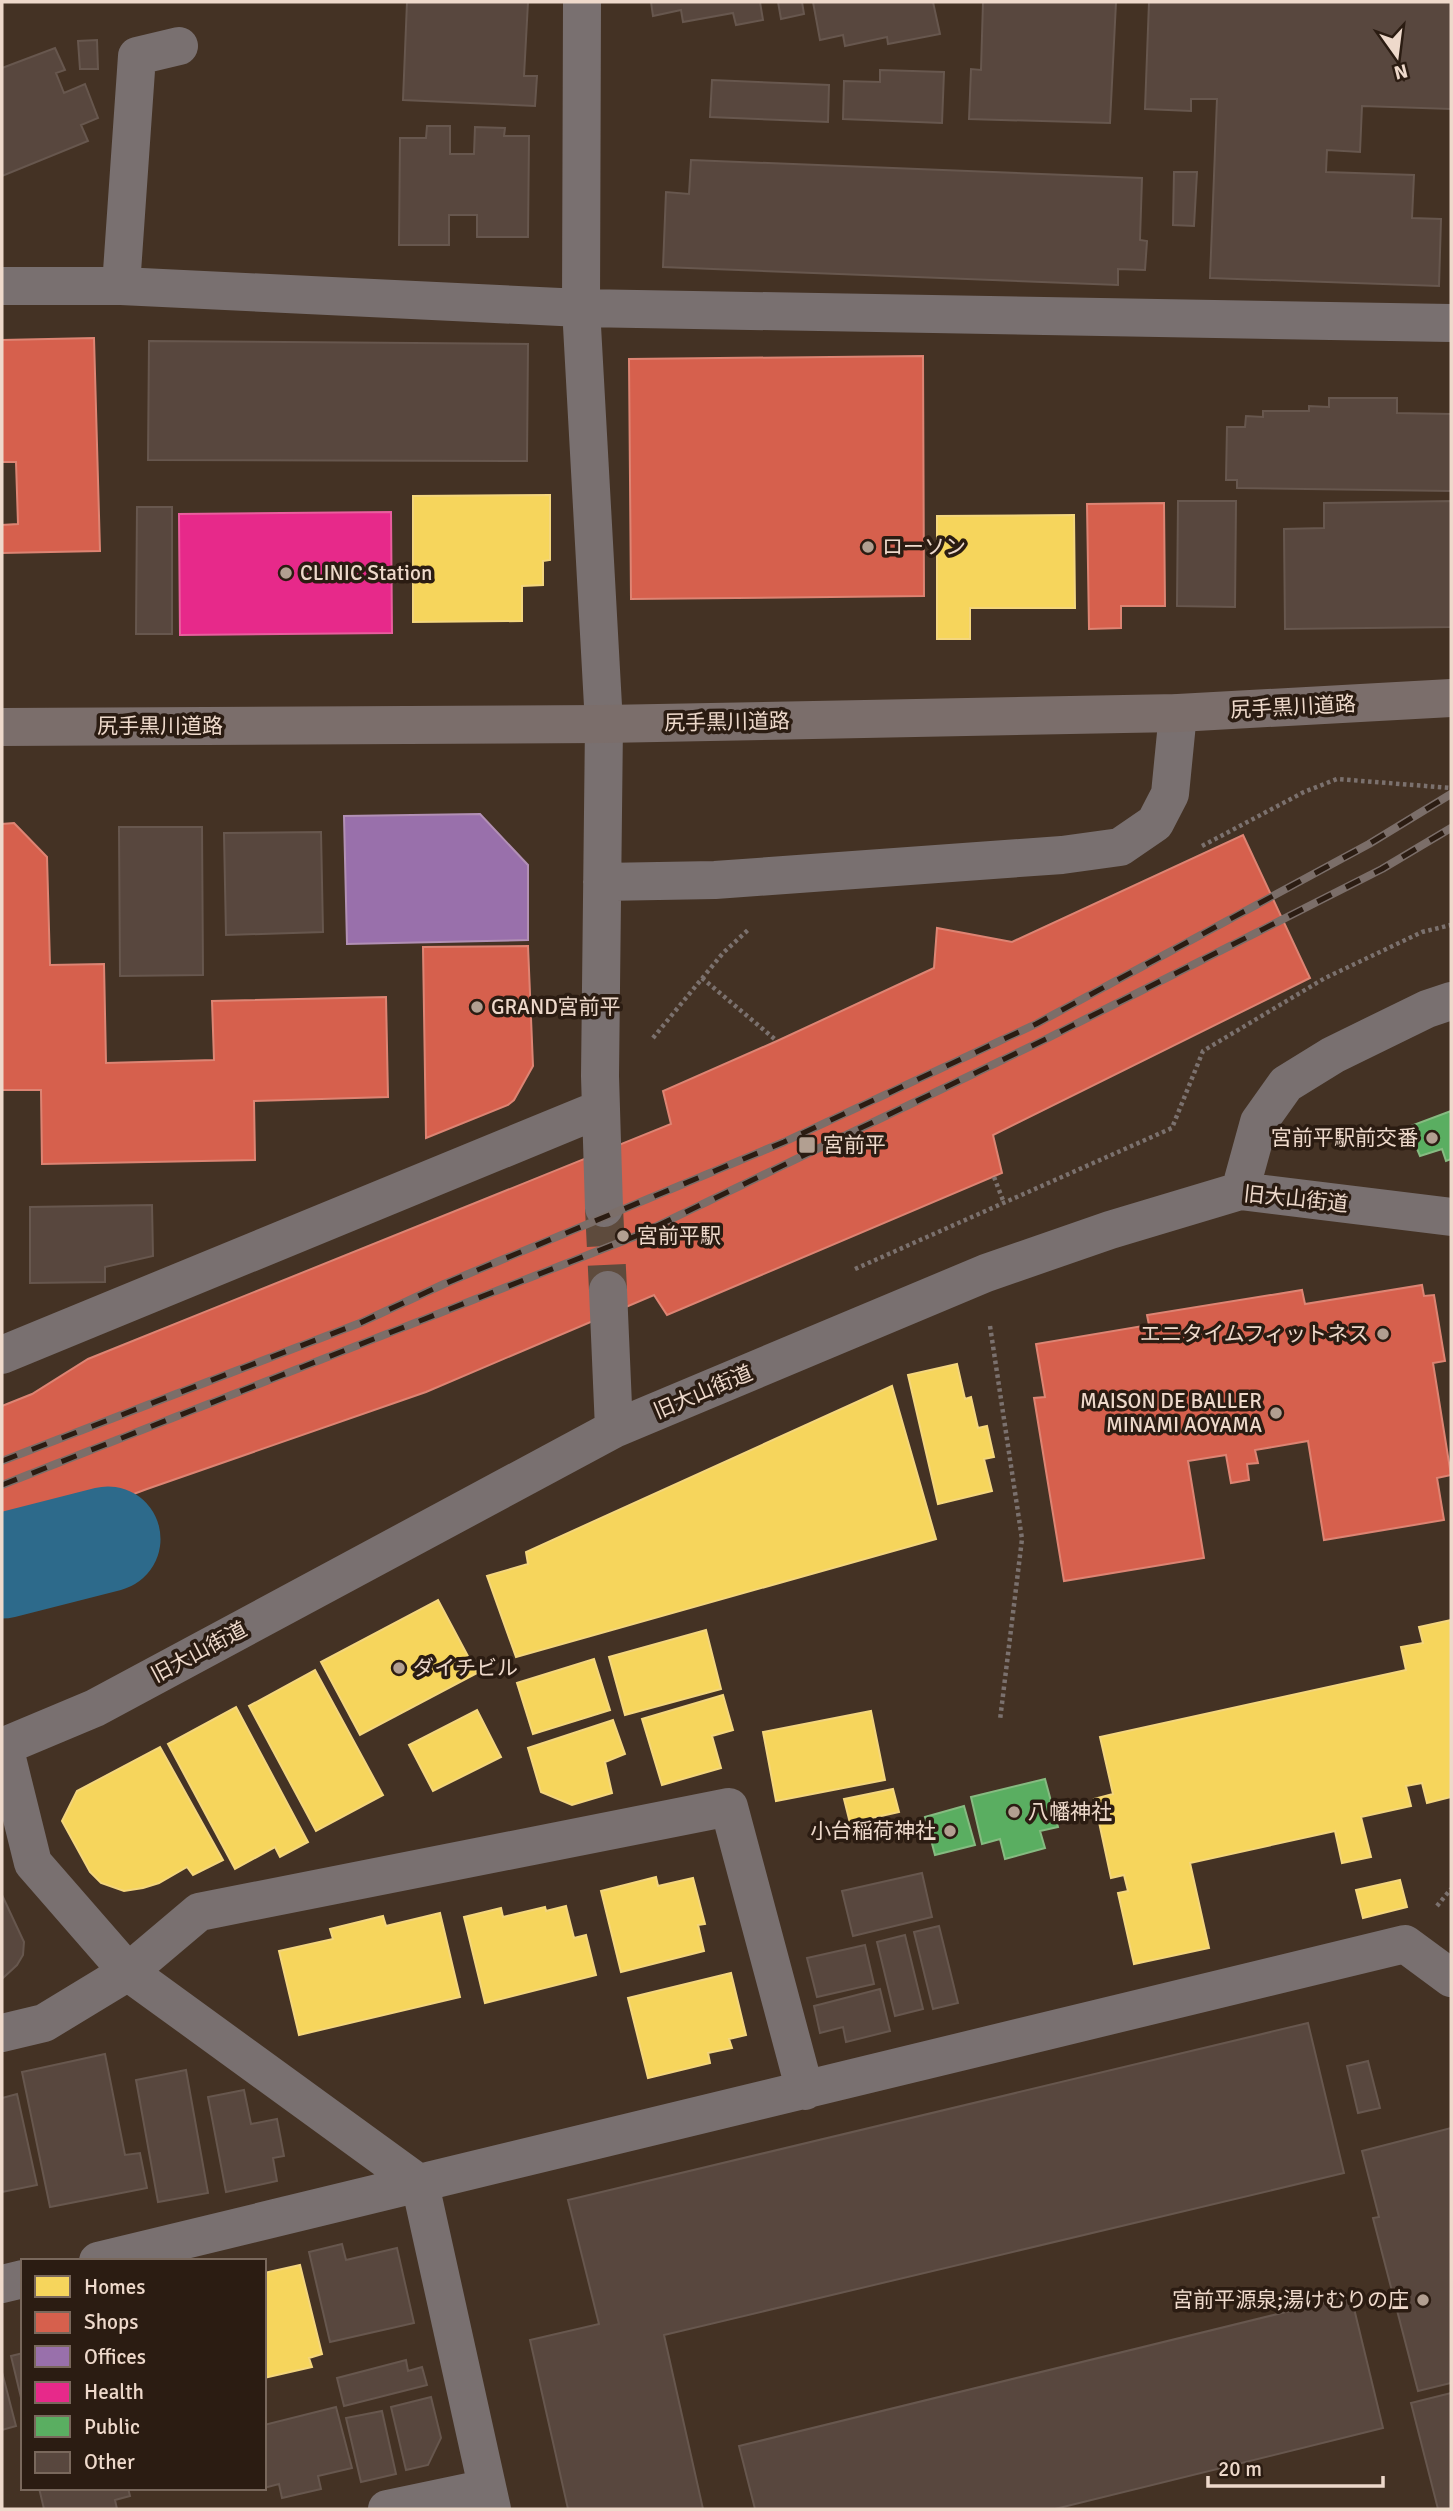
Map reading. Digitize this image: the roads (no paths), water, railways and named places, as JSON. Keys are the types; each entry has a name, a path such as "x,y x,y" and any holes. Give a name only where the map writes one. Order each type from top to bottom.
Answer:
{"main road":[{"name":"尻手黒川道路","path":"2,727 604,724 1178,713 1451,698"}],"street":[{"path":"582,2 581,308 604,724 600,1110 604,1209"},
{"path":"121,286 137,56 179,46"},
{"path":"2,286 121,286 581,308 1451,323"},
{"path":"602,882 715,880 1062,855 1120,847 1155,823 1170,794 1178,713"},
{"path":"1240,1191 1259,1122 1286,1084 1333,1055 1427,1009 1451,1001"},
{"path":"2,1355 600,1110"},
{"name":"旧大山街道","path":"3,1747 95,1708 614,1429 986,1273 1110,1230 1240,1191 1451,1217"},
{"path":"608,1290 614,1429"},
{"path":"3,1747 33,1863 128,1972 420,2184 489,2499 387,2509"},
{"path":"2,2033 44,2024 128,1972 199,1912 729,1807 805,2091"},
{"path":"106,2259 1405,1944 1451,1978"},
{"path":"2,2284 21,2279"}],"waterway":[{"path":"2,1566 108,1539"}],"tunnel":[{"path":"604,1208 608,1290"}],"railway":[{"path":"2,1461 360,1323 444,1284 784,1142 1036,1024 1369,844 1451,794"},
{"path":"2,1485 636,1236 1046,1039 1382,869 1451,828"}],"place":[{"name":"ローソン","path":"868,547"},
{"name":"CLINIC Station","path":"286,573"},
{"name":"GRAND宮前平","path":"477,1007"},
{"name":"宮前平駅前交番","path":"1432,1138"},
{"name":"宮前平","path":"807,1145"},
{"name":"宮前平駅","path":"623,1236"},
{"name":"エニタイムフィットネス","path":"1383,1334"},
{"name":"MAISON DE BALLER MINAMI AOYAMA","path":"1276,1413"},
{"name":"ダイチビル","path":"399,1668"},
{"name":"八幡神社","path":"1014,1812"},
{"name":"小台稲荷神社","path":"950,1831"},
{"name":"宮前平源泉;湯けむりの庄","path":"1423,2300"}]}
